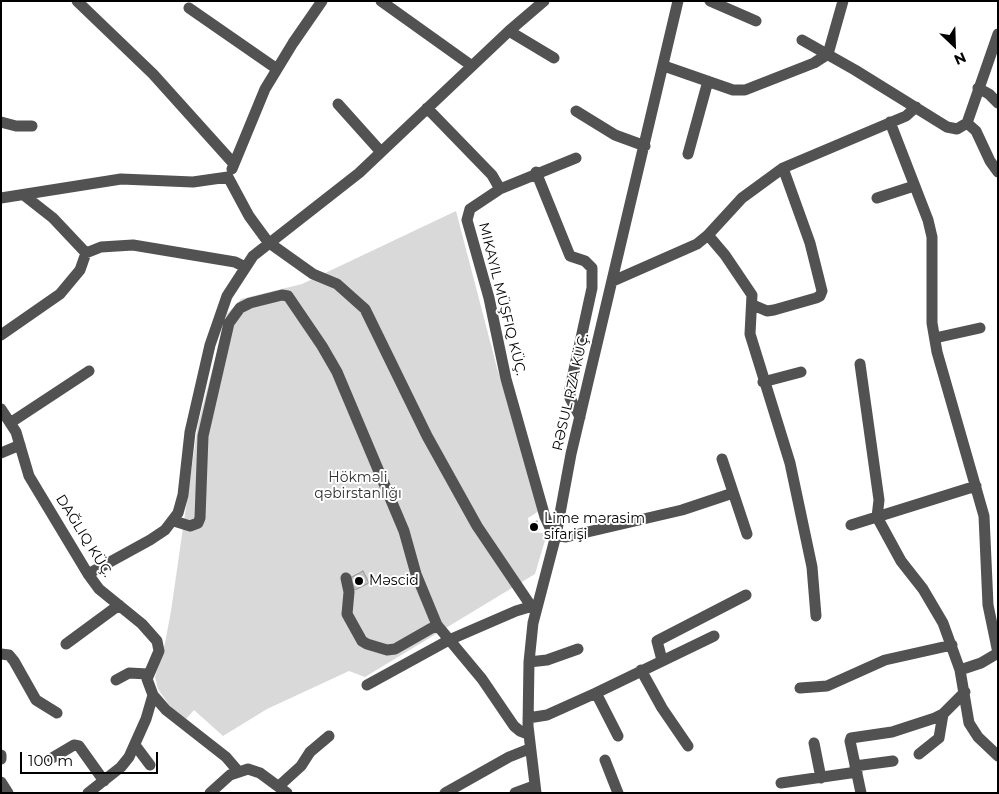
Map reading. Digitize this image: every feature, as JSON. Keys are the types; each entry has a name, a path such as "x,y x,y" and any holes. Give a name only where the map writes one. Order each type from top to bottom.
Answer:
{"street":[{"path":"77,1 153,74 234,164"},
{"path":"228,177 265,90 322,1"},
{"path":"381,1 472,66"},
{"path":"88,574 150,540 174,521 183,495 190,432 220,309 245,267 268,242 359,173 426,108 544,1"},
{"name":"RƏSUL RZA KÜÇ.","path":"535,789 528,734 529,662 534,605 556,535 580,417 678,1"},
{"path":"710,1 756,21"},
{"path":"664,66 733,90 745,90 814,63 828,54 843,1"},
{"path":"189,8 277,69"},
{"path":"509,31 554,58"},
{"path":"802,40 952,128 962,127 967,123 998,34"},
{"path":"688,154 708,81"},
{"path":"978,88 994,94 998,103"},
{"path":"338,104 381,152"},
{"path":"613,281 687,250 708,235 742,198 783,168 906,116 916,107"},
{"path":"426,108 492,175 500,189"},
{"path":"576,111 615,135 645,146"},
{"path":"1,122 16,126 32,126"},
{"path":"890,122 928,220 932,237 931,306 935,338 984,516 988,605 998,653 981,663 960,670"},
{"path":"967,123 978,134 990,161 998,172"},
{"path":"576,158 536,172 500,189 470,209 467,220 514,407 545,517 556,535 566,537 682,510 733,494"},
{"path":"753,305 767,311 774,310 816,298 820,296 822,291 810,243 783,168"},
{"path":"536,172 570,256 585,261 592,268 592,288 570,388 570,398 580,417"},
{"path":"228,177 248,216 268,242 313,274 337,284 365,309 389,353 427,436 478,526 534,605 449,640 367,685"},
{"path":"1,198 25,196 121,179 193,182 228,177"},
{"path":"878,198 914,186"},
{"path":"25,196 53,218 86,253"},
{"path":"708,235 749,288 753,305 750,334 763,382 790,462 812,567 816,616"},
{"path":"1,335 60,294 80,270 86,253 101,247 133,245 235,262 245,267"},
{"path":"174,521 190,526 198,523 200,518 203,436 229,323 240,308 250,303 282,295 288,296 337,372 404,531 416,574 437,625 482,679 514,726 528,734"},
{"path":"935,338 980,328"},
{"path":"860,364 879,500 876,516 900,561 933,603 952,644 960,670 969,723 978,737 998,756"},
{"path":"10,423 89,371"},
{"path":"763,382 801,372"},
{"path":"1,409 20,445 29,476 88,574 99,589 142,624 157,642 159,651 148,674 149,686 153,695 166,710 226,757 238,771"},
{"path":"1,453 20,445"},
{"path":"722,459 747,534"},
{"path":"851,526 876,516 976,486"},
{"path":"346,578 349,592 347,614 362,641 367,644 387,650 395,650 437,625"},
{"path":"662,660 656,646 657,641 746,595"},
{"path":"66,644 118,606"},
{"path":"528,718 547,714 596,693 714,636"},
{"path":"800,688 827,686 885,660 952,644"},
{"path":"529,662 547,660 578,648"},
{"path":"1,654 9,655 14,661 36,700 57,713"},
{"path":"641,670 662,708 688,746"},
{"path":"116,680 129,673 148,674"},
{"path":"861,793 850,741 852,738 892,732 943,714 965,692"},
{"path":"596,693 618,736"},
{"path":"88,793 121,767 135,745 153,695"},
{"path":"919,754 939,738 943,714"},
{"path":"210,793 224,779 238,771 252,770 283,789 310,752 329,736"},
{"path":"814,743 821,778"},
{"path":"52,758 74,745 79,746 104,781"},
{"path":"135,745 150,765"},
{"path":"445,793 517,753 529,749"},
{"path":"605,760 618,793"},
{"path":"781,783 821,778 893,761"},
{"path":"1,782 8,793"},
{"path":"515,793 535,789"}],"green space":[{"name":"Hökməli qəbirstanlığı","path":"456,211 497,368 539,511 528,518 530,532 544,533 546,537 535,574 365,677 349,671 267,709 223,736 194,710 186,719 172,709 158,689 155,677 165,643 171,611 198,424 227,314 241,299 302,284"}],"building":[{"path":"537,521 539,530 532,531 530,523"},
{"path":"363,571 369,583 355,590 350,578"}],"place":[{"name":"Lime mərasim sifarişi","path":"534,527"},
{"name":"Məscid","path":"359,581"}]}
